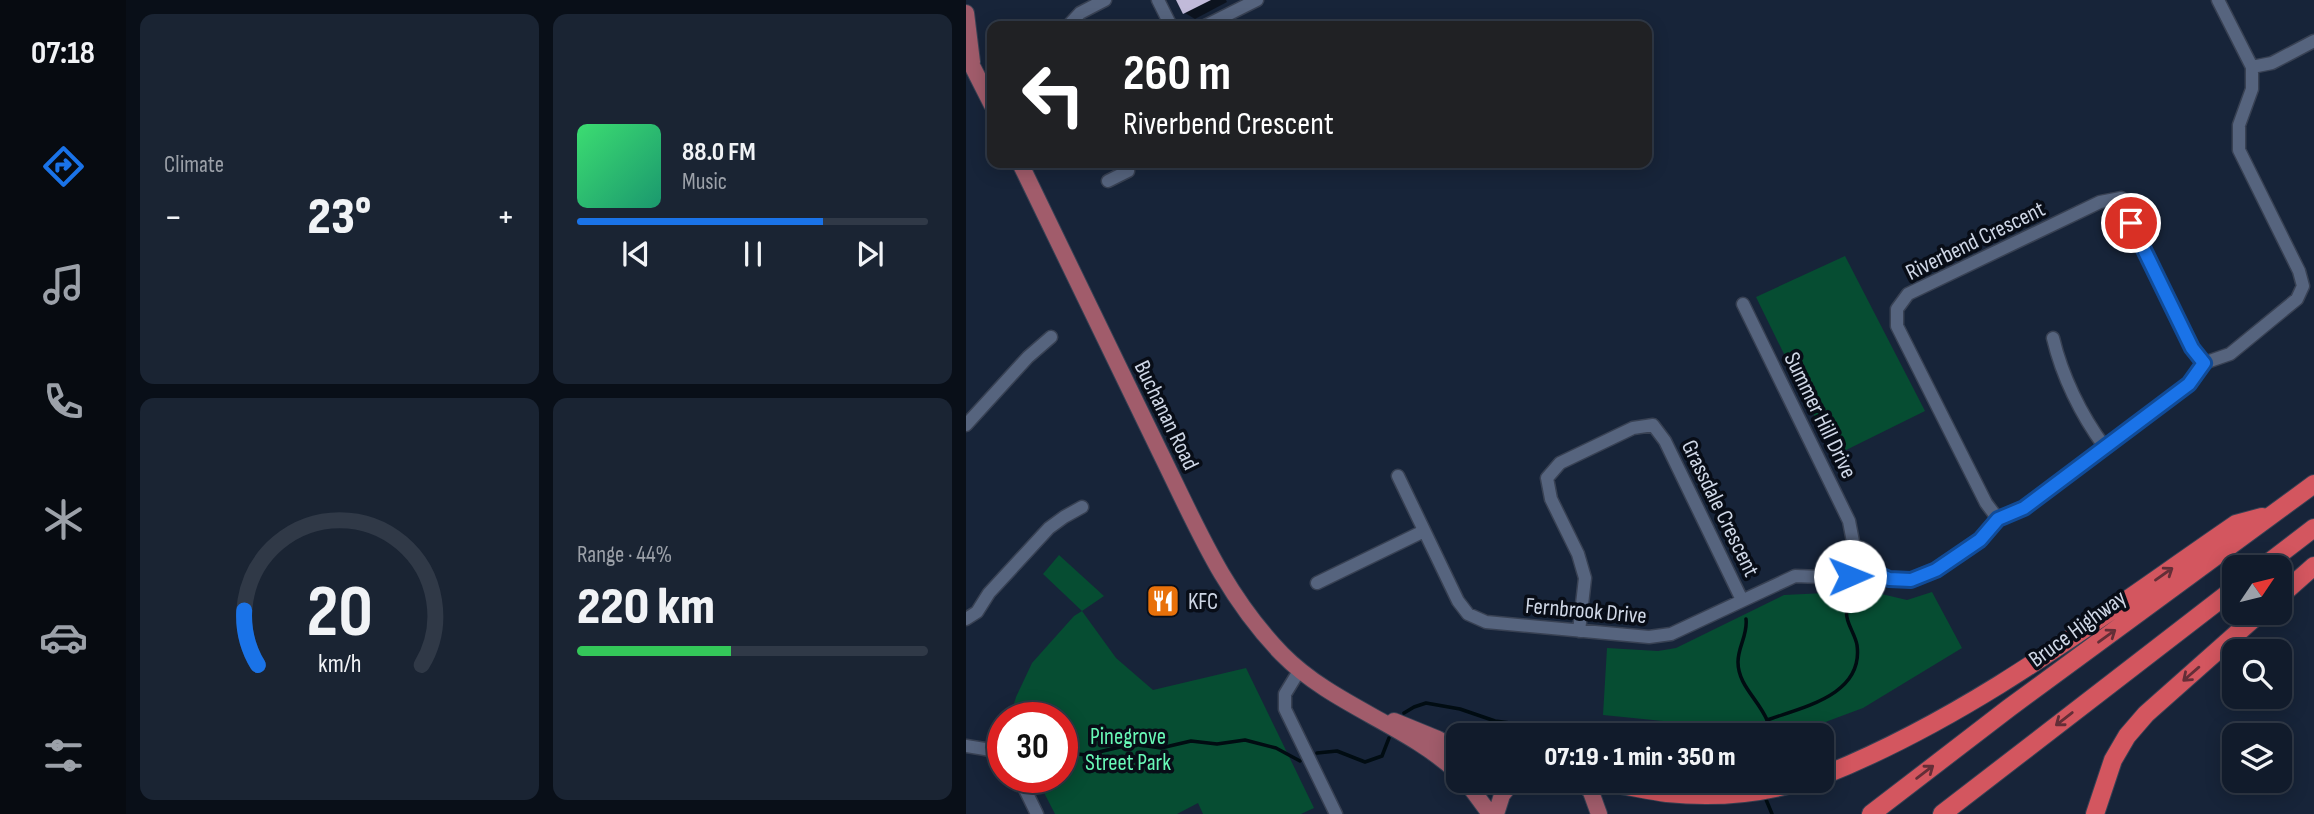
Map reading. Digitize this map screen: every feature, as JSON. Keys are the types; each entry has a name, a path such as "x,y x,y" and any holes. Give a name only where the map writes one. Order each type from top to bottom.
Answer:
{"highway":[{"name":"Bruce Highway","path":"1871,814 2020,700 2314,484"},
{"path":"1834,771 1913,734 2005,682 2236,524 2275,513"},
{"path":"2279,555 2314,528"},
{"path":"2292,585 2314,566"},
{"path":"1942,814 2222,598"},
{"path":"2095,814 2113,760 2127,736 2146,714 2246,625"},
{"path":"1667,793 1737,793"}],"main road":[{"path":"966,13 969,58 987,95"},
{"name":"Buchanan Road","path":"1022,168 1109,350 1224,580 1249,616 1299,670 1334,694 1421,745 1446,764"},
{"name":"Buchanan Road","path":"1334,694 1446,743"},
{"path":"1475,793 1490,814"},
{"path":"1496,814 1504,793"},
{"path":"1590,793 1599,814"}],"street":[{"path":"1073,21 1080,13 1105,0"},
{"path":"1158,0 1168,21"},
{"path":"1215,21 1258,0"},
{"path":"1869,570 1889,579 1911,580 1936,570 1980,540 1998,519 2024,508 2189,384 2204,363 2230,354 2297,299 2303,286 2299,271 2239,150 2239,125 2252,89 2252,67 2218,0"},
{"path":"2252,67 2272,63 2314,41"},
{"path":"1108,181 1128,171 1128,168"},
{"name":"Riverbend Crescent","path":"1998,519 1986,503 1898,326 1897,309 1908,294 2100,202 2121,198 2192,348 2204,363"},
{"name":"Summer Hill Drive","path":"1743,304 1849,521 1854,547"},
{"path":"966,425 1028,357 1051,337"},
{"path":"2053,338 2058,360 2079,405 2104,446"},
{"name":"Grassdale Crescent","path":"1578,631 1585,578 1578,554 1550,499 1547,478 1560,463 1633,428 1653,425 1665,441 1742,600"},
{"name":"Fernbrook Drive","path":"1398,476 1458,601 1468,614 1486,622 1649,638 1671,634 1795,576 1822,577 1842,566"},
{"path":"966,620 977,612 989,593 1049,528 1082,507"},
{"path":"1317,583 1424,531"},
{"path":"1854,547 1865,550 1871,558 1869,570 1856,577 1847,573 1842,566 1844,553 1854,547"},
{"path":"1299,670 1285,694 1285,709 1336,814"},
{"path":"966,746 987,748"},
{"path":"1026,793 1036,814"}],"green space":[{"path":"1845,256 1925,411 1834,456 1756,297"},
{"path":"1059,555 1104,596 1082,611 1043,574"},
{"path":"1841,589 1860,589 1907,600 1932,592 1962,648 1863,708 1823,723 1683,723 1603,715 1607,648 1658,651 1676,648 1784,595 1825,593"},
{"name":"Pinegrove Street Park","path":"1082,611 1116,658 1153,690 1246,668 1314,808 1301,814 1203,814 1198,803 1177,814 1055,814 1044,793 1078,793 1078,702 1014,702 1032,663 1074,616"}],"building":[{"path":"1176,0 1211,0 1183,14"}],"waterway":[{"path":"1767,720 1813,704 1841,687 1851,676 1857,662 1857,645 1847,618 1847,608"},
{"path":"1746,619 1746,630 1738,656 1739,670 1767,723"},
{"path":"1404,713 1426,703 1510,723"},
{"path":"1317,753 1337,751 1365,762 1382,756 1389,738"},
{"path":"1078,754 1086,755 1133,744 1161,748 1191,741 1217,744 1245,740 1276,748 1300,761"},
{"path":"1765,797 1772,814"}],"place":[{"name":"KFC","path":"1163,601"}],"route":[{"path":"1850,576 1861,576 1869,570 1889,579 1911,580 1936,570 1980,540 1998,519 2024,508 2189,384 2204,363 2192,348 2131,223"}]}
